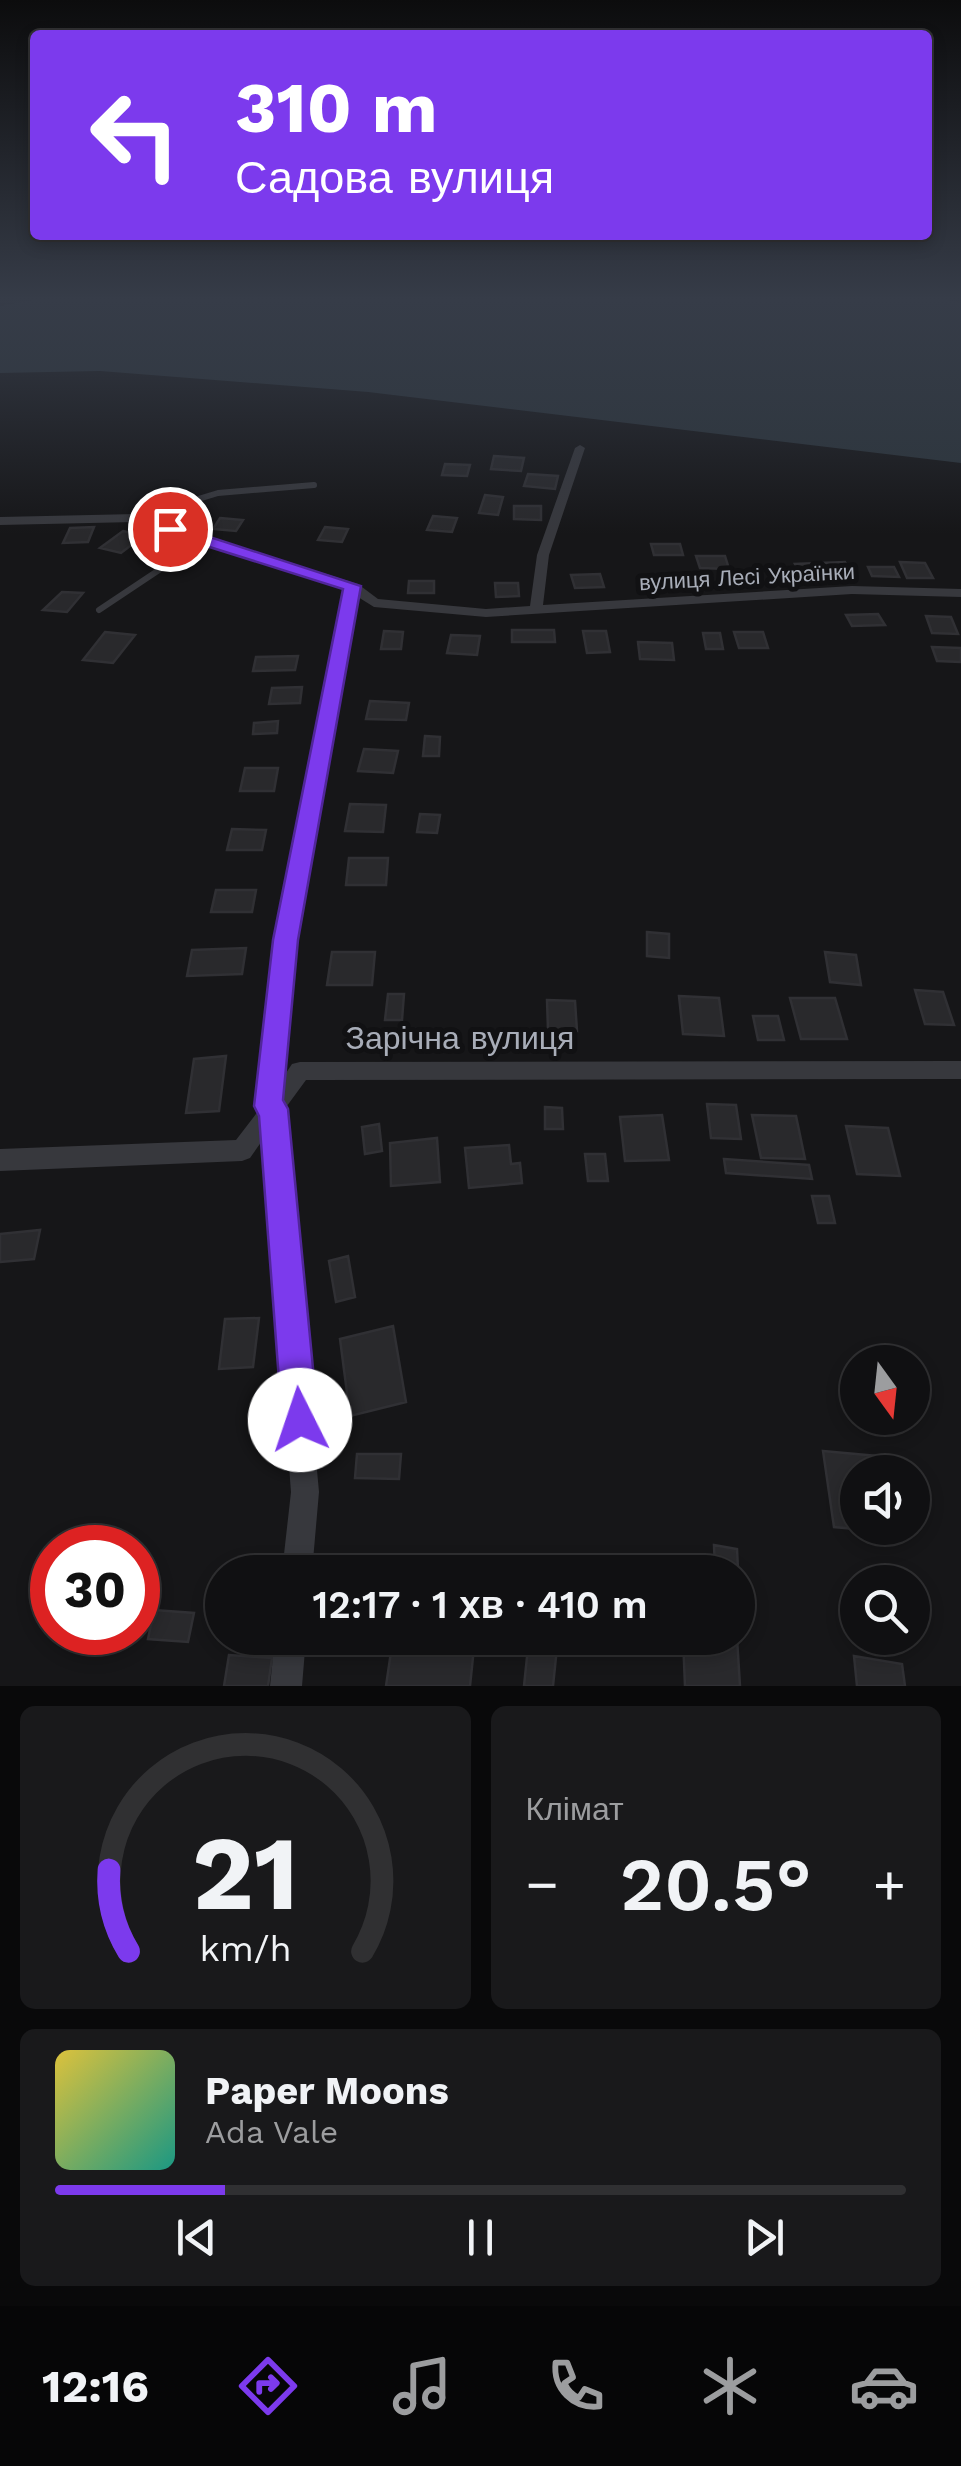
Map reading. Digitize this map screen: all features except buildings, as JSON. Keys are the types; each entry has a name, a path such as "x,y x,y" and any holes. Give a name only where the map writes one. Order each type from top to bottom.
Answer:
{"street":[{"path":"536,611 542,555 580,448"},
{"name":"вулиця Лесі Українки","path":"0,521 136,518 352,586 374,603 486,613 852,590 961,593"},
{"path":"299,1555 306,1492 273,1109 268,1106 285,940 352,586"},
{"name":"Зарічна вулиця","path":"0,1160 242,1150 300,1071 961,1070"},
{"path":"286,1686 289,1655"}],"lane":[{"path":"136,518 218,493 314,485"},
{"path":"99,610 204,540"}],"shaded area":[{"path":"172,377 961,377 961,463 368,392"}],"route":[{"path":"170,529 352,586 285,940 268,1106 273,1109 300,1420"}]}
